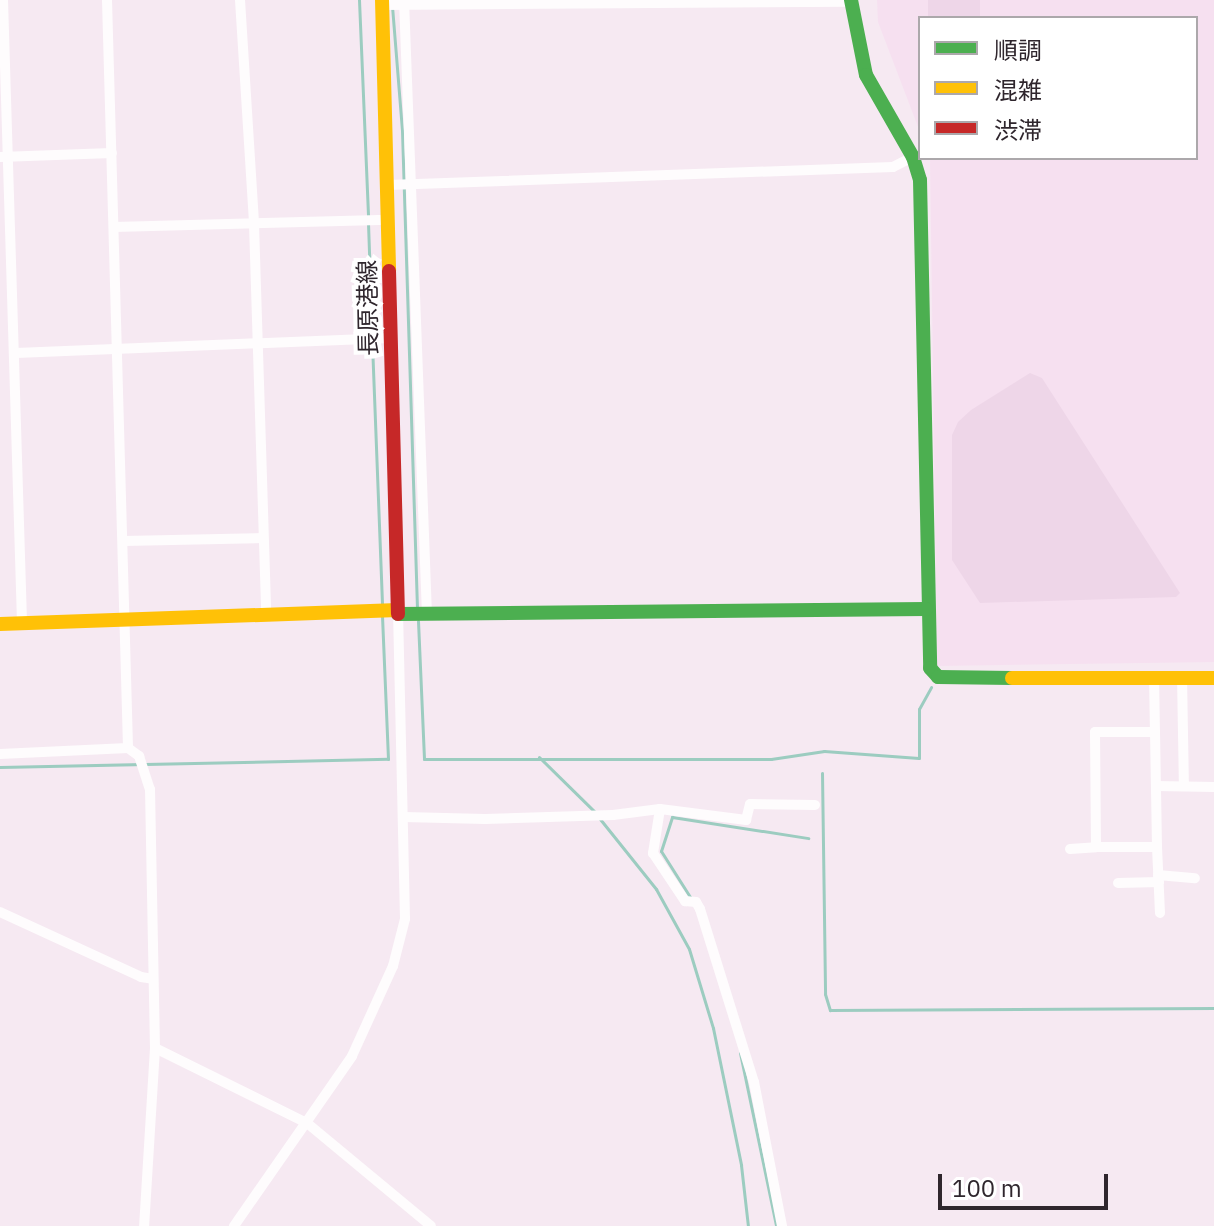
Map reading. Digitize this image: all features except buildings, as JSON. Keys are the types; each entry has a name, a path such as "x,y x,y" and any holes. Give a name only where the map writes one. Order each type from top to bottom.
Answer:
{"street":[{"path":"3,0 5,157 16,353 22,623"},
{"path":"107,0 128,748"},
{"path":"240,0 254,224 266,614"},
{"path":"382,2 851,1 866,75 888,119 913,157 920,180 926,609 930,668 938,677 1214,678"},
{"name":"長原港線","path":"382,2 398,613"},
{"path":"404,2 427,615"},
{"path":"5,157 112,153"},
{"path":"388,185 893,167 913,157"},
{"path":"114,227 389,220"},
{"path":"16,353 391,338"},
{"path":"124,541 263,538"},
{"path":"0,624 266,614 926,609"},
{"path":"234,1226 352,1056 393,966 405,919 398,613"},
{"path":"1154,676 1160,913"},
{"path":"1182,676 1184,786"},
{"path":"1096,847 1095,732 1155,732"},
{"path":"0,754 128,748 139,756 150,789 155,1048 144,1226"},
{"path":"1156,786 1214,787"},
{"path":"404,817 485,819 613,815 660,809 746,820 750,804 815,805"},
{"path":"660,809 653,853 685,901 696,902 700,909 754,1082 782,1226"},
{"path":"1070,849 1157,847"},
{"path":"1118,883 1195,878"},
{"path":"0,912 141,977 153,979"},
{"path":"155,1048 307,1123 431,1226"}],"shaded area":[{"path":"877,0 1214,0 1214,662 937,666 930,160 1198,160 1198,16 918,16 918,127 878,22"},
{"path":"928,0 980,0 980,16 928,16"},
{"path":"1030,373 1042,378 1180,593 1176,597 980,603 952,560 952,435 958,422 971,410"}],"waterway":[{"path":"359,0 368,216"},
{"path":"392,6 402,131 417,610"},
{"path":"368,223 372,336"},
{"path":"372,343 382,608"},
{"path":"0,767 388,759 382,615"},
{"path":"418,621 424,759 771,759 824,751 919,758 919,709 931,687"},
{"path":"539,757 596,813"},
{"path":"822,773 825,994 830,1010 1214,1008"},
{"path":"692,900 661,851 672,817 808,838"},
{"path":"600,819 656,889 689,949 713,1028 741,1165 748,1226"},
{"path":"740,1053 776,1226"}],"traffic: fast":[{"path":"851,0 866,75 913,157 920,180 930,668 938,677 1012,678"},
{"path":"398,614 926,609"}],"traffic: slow":[{"path":"382,0 389,271"},
{"path":"0,624 398,610"},
{"path":"1012,678 1214,678"}],"traffic: jam":[{"path":"389,271 398,614"}]}
